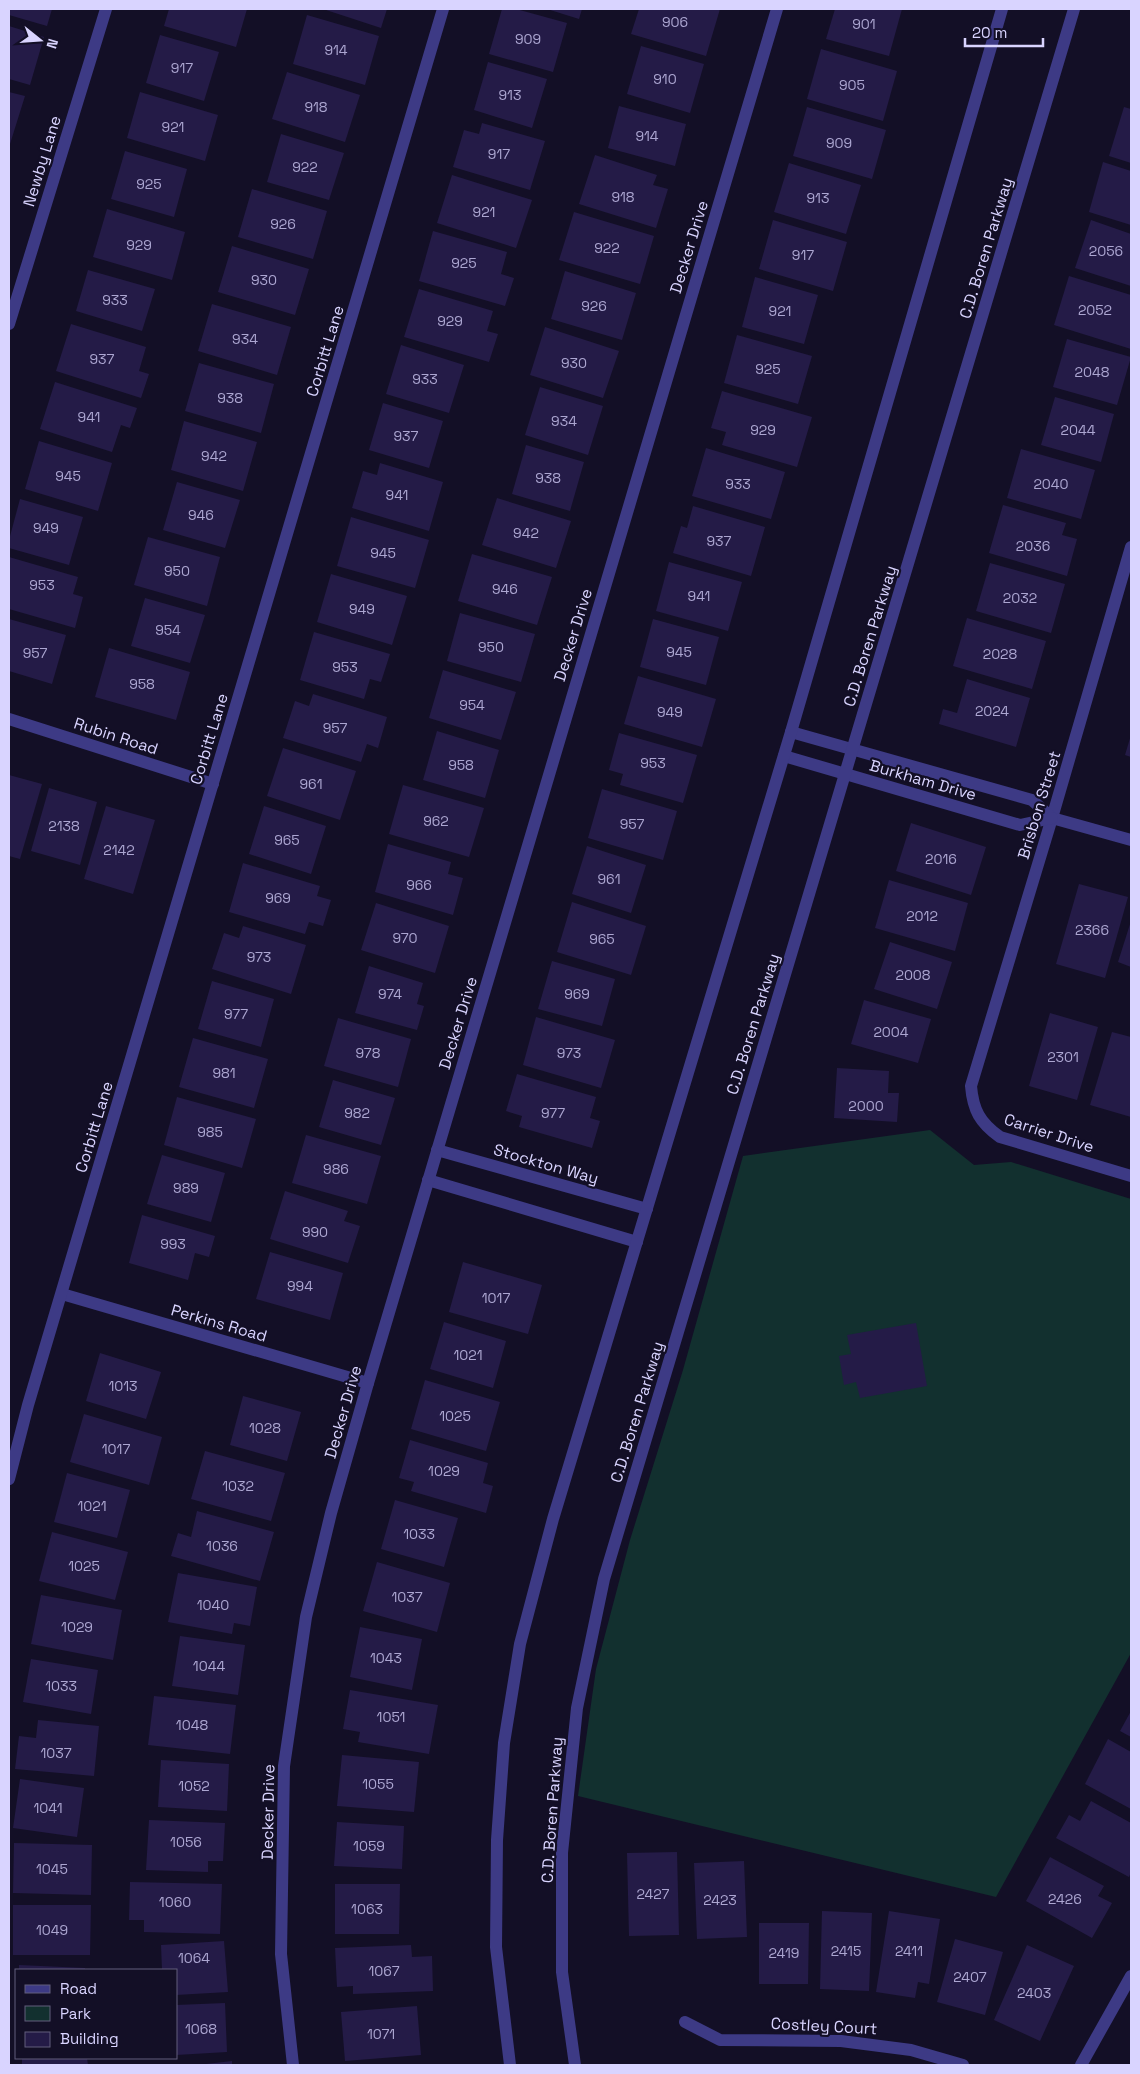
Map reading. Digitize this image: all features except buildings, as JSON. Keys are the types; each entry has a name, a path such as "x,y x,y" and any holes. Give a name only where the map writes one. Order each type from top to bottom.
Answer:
{"street":[{"name":"Newby Lane","path":"9,324 106,9"},
{"name":"Corbitt Lane","path":"9,1479 62,1294 443,9"},
{"name":"Decker Drive","path":"293,2065 281,1954 284,1766 306,1617 331,1513 368,1383 777,9"},
{"path":"510,2065 496,1948 497,1840 504,1743 520,1644 550,1529 784,756 1002,9"},
{"name":"C.D. Boren Parkway","path":"575,2065 562,1972 562,1853 577,1708 606,1570 1074,9"},
{"name":"Brisbon Street","path":"975,1071 1052,818 1131,547"},
{"name":"Rubin Road","path":"9,719 213,784"},
{"name":"Burkham Drive","path":"791,732 1032,800 1052,818 1131,840"},
{"name":"Burkham Drive","path":"784,756 1020,825 1052,818"},
{"name":"Carrier Drive","path":"975,1071 971,1086 972,1102 978,1116 987,1128 1000,1137 1131,1176"},
{"name":"Stockton Way","path":"437,1150 647,1209"},
{"path":"428,1180 637,1242"},
{"name":"Perkins Road","path":"62,1294 368,1383"},
{"path":"1081,2065 1131,1976"},
{"name":"Costley Court","path":"685,2022 720,2040 841,2041 911,2050 963,2065"}],"green space":[{"path":"930,1130 974,1165 1011,1162 1131,1199 1131,1653 996,1897 578,1796 596,1669 630,1540 683,1370 743,1156"}]}
